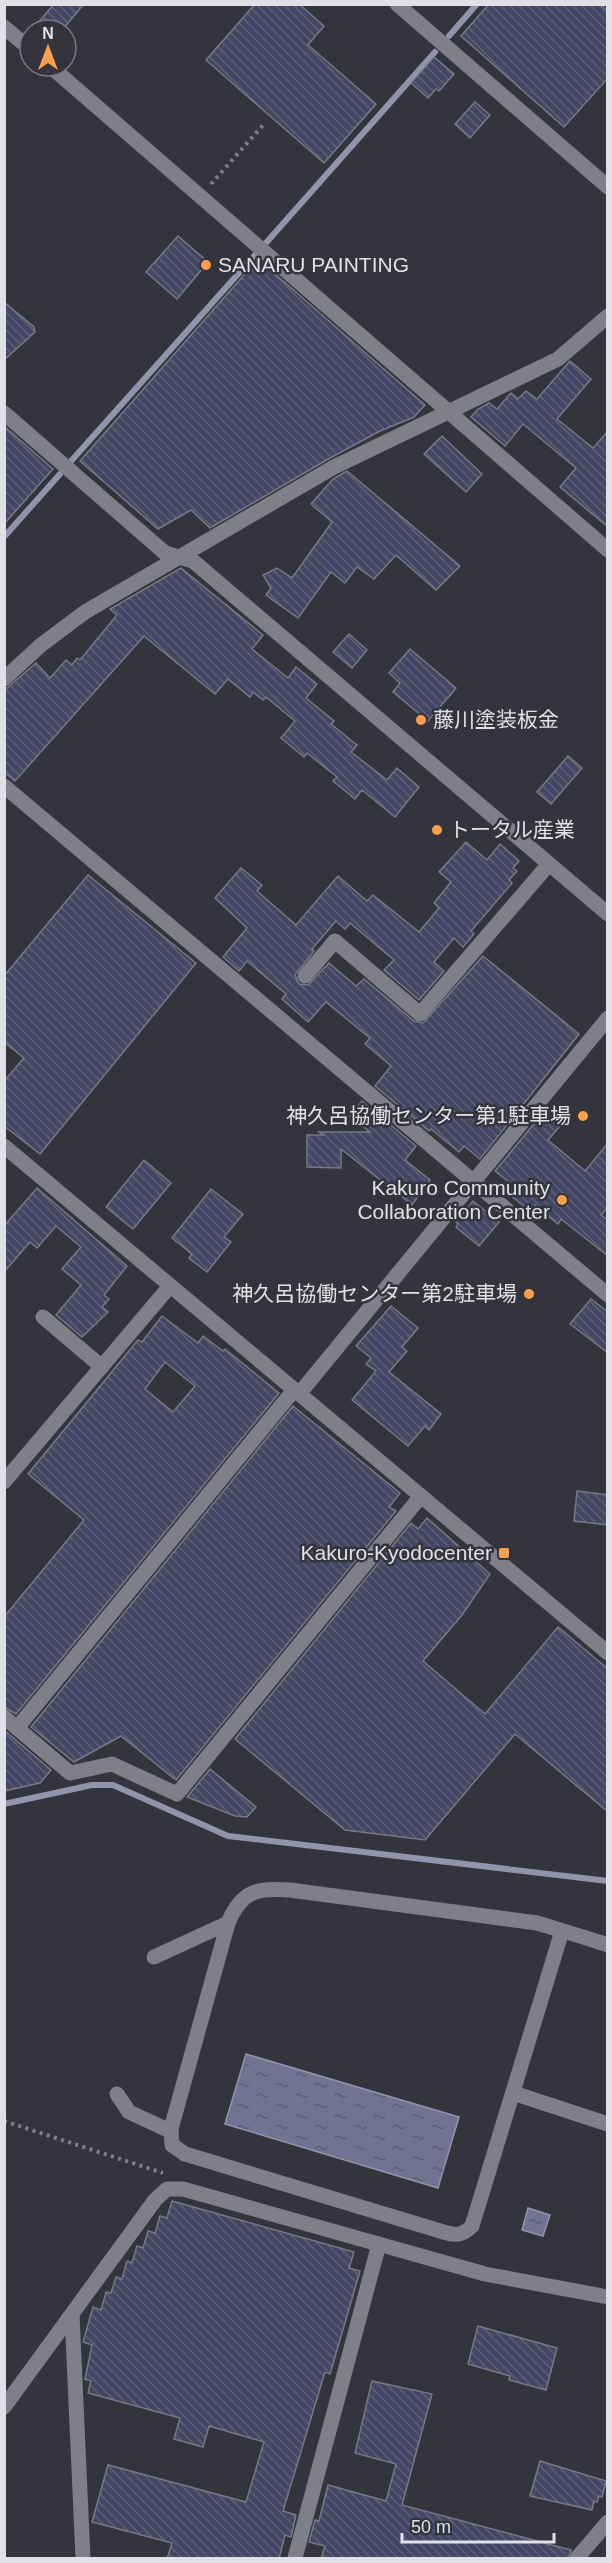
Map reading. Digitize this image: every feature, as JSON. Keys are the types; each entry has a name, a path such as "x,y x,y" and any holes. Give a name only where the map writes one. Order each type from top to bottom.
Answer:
{"street":[{"path":"397,4 608,187"},
{"path":"4,27 18,39"},
{"path":"64,78 447,413 608,549"},
{"path":"4,679 62,627 334,467 558,359 608,316"},
{"path":"4,413 165,553 193,561 608,914"},
{"path":"4,786 472,1183 608,1295"},
{"path":"304,976 334,941 420,1014 549,864"},
{"path":"17,1728 608,1018"},
{"path":"4,1146 608,1653"},
{"path":"4,1482 170,1286"},
{"path":"43,1317 102,1367"},
{"path":"4,1717 70,1773 112,1764 177,1794 421,1496"},
{"path":"562,1931 472,2226 465,2233 456,2235 185,2154 172,2145 170,2131 228,1923 240,1900 257,1891 275,1889 537,1923 608,1945"},
{"path":"154,1957 228,1923"},
{"path":"513,2093 608,2124"},
{"path":"117,2094 129,2112 170,2131"},
{"path":"4,2407 155,2199 167,2189 174,2188 485,2274 608,2297"},
{"path":"295,2559 379,2244"},
{"path":"72,2314 83,2559"},
{"path":"578,2559 608,2522"}],"path":[{"path":"200,197 264,124"},
{"path":"4,2121 163,2172 171,2178 174,2188"}],"water":[{"path":"246,2054 459,2117 438,2188 225,2124"},
{"path":"528,2208 550,2215 543,2236 522,2230"}],"building":[{"path":"54,4 84,4 72,18 42,18"},
{"path":"255,4 299,4 324,26 308,45 376,104 324,163 206,60"},
{"path":"489,4 600,4 608,11 608,78 564,127 461,36"},
{"path":"434,57 454,74 439,91 436,89 428,98 411,83"},
{"path":"475,102 490,115 470,138 455,124"},
{"path":"178,236 208,262 177,299 146,272"},
{"path":"258,259 425,405 414,417 380,431 330,458 210,528 191,510 158,529 80,461"},
{"path":"4,302 34,327 35,332 4,360"},
{"path":"570,361 591,379 557,419 593,448 608,431 608,527 560,487 576,468 523,424 505,446 471,417 478,409 489,403 497,409 511,393 518,399 526,391 537,399"},
{"path":"4,426 53,469 4,524"},
{"path":"442,436 482,474 466,492 424,454"},
{"path":"347,471 460,566 436,590 396,555 374,579 357,567 345,583 331,572 298,618 266,595 271,588 263,575 277,568 292,578 332,522 311,504 333,479"},
{"path":"181,568 263,635 252,649 288,678 296,667 317,684 306,698 334,721 331,724 357,745 351,752 387,780 397,768 419,787 395,817 362,790 355,799 333,781 337,777 307,753 304,757 281,738 295,721 266,697 263,700 253,692 250,697 228,679 215,694 144,636 15,781 4,772 4,691 36,663 50,678 66,660 72,665 77,658 80,660 117,615 110,609"},
{"path":"349,634 367,650 352,668 333,652"},
{"path":"410,649 456,688 428,721 393,692 400,683 389,673"},
{"path":"568,756 582,768 551,804 537,792"},
{"path":"466,842 487,860 500,844 519,861 513,868 517,871 509,880 512,883 471,931 474,934 463,947 454,938 434,962 444,971 419,1000 384,970 394,960 350,923 345,929 336,921 312,949 314,951 295,975 299,984 308,985 329,963 356,986 364,979 414,1021 423,1023 483,956 579,1034 480,1159 464,1146 459,1152 431,1129 429,1131 375,1086 391,1066 365,1044 370,1038 326,1002 308,1022 282,999 286,994 247,961 239,971 223,957 247,928 215,898 241,868 262,885 257,891 296,925 338,876 367,901 373,895 419,932 439,908 434,903 451,882 439,872"},
{"path":"88,875 196,963 40,1154 4,1126 4,1081 24,1058 4,1042 4,976"},
{"path":"362,1101 416,1146 405,1160 430,1180 412,1205 341,1149 341,1168 307,1167 307,1135 323,1135 319,1132 370,1132 350,1116"},
{"name":"Kakuro Community Collaboration Center","path":"543,1113 559,1127 548,1140 585,1171 608,1143 608,1207 601,1215 608,1220 608,1256 561,1219 558,1224 535,1205 530,1211 509,1194 514,1186 495,1171"},
{"path":"144,1160 171,1183 133,1229 106,1207"},
{"path":"37,1188 127,1266 104,1295 109,1299 102,1307 108,1312 82,1337 56,1315 81,1285 62,1269 81,1247 56,1226 37,1248 30,1242 4,1272 4,1226"},
{"path":"211,1189 243,1214 224,1237 231,1242 207,1272 189,1258 192,1254 172,1238"},
{"path":"473,1201 499,1222 479,1246 456,1227 458,1224 456,1222"},
{"path":"591,1299 608,1312 608,1353 570,1324"},
{"path":"391,1306 418,1328 402,1347 407,1351 389,1372 441,1414 429,1430 425,1426 408,1446 352,1400 376,1371 366,1364 371,1358 356,1346"},
{"path":"162,1316 198,1343 203,1336 223,1351 225,1349 279,1393 16,1714 4,1707 4,1617 84,1520 28,1474 138,1340 142,1342","holes":["165,1362 195,1386 173,1412 145,1389"]},
{"path":"293,1406 400,1493 389,1507 396,1511 176,1780 121,1736 74,1762 31,1727"},
{"path":"577,1491 608,1495 608,1525 574,1521"},
{"path":"427,1518 490,1574 462,1615 423,1661 485,1714 558,1627 608,1669 608,1812 515,1734 425,1840 345,1830 235,1739 411,1523 418,1529"},
{"path":"4,1730 51,1770 40,1783 4,1791"},
{"path":"210,1769 256,1807 247,1817 235,1816 187,1797"},
{"path":"172,2201 354,2252 349,2268 360,2271 330,2374 325,2372 283,2511 296,2515 291,2537 285,2535 279,2559 167,2559 172,2543 92,2522 108,2465 246,2502 264,2442 209,2426 203,2447 174,2439 180,2418 88,2393 91,2381 85,2379 92,2345 83,2342 93,2307 101,2310 106,2292 111,2293 116,2277 122,2279 127,2261 132,2263 137,2246 143,2248 148,2231 155,2233 160,2216 167,2218"},
{"path":"478,2326 557,2348 546,2390 509,2380 510,2376 468,2364"},
{"path":"372,2381 432,2394 402,2505 571,2550 568,2559 321,2559 325,2546 309,2542 315,2520 319,2521 328,2485 386,2501 396,2464 355,2453"},
{"path":"540,2461 606,2481 602,2497 599,2496 597,2502 594,2501 592,2510 530,2496"}],"waterway":[{"path":"449,36 477,4"},
{"path":"265,244 435,52"},
{"path":"72,460 255,255"},
{"path":"4,537 60,474"},
{"path":"4,1804 92,1785 113,1785 228,1836 608,1881"}],"place":[{"name":"SANARU PAINTING","path":"206,265"},
{"name":"藤川塗装板金","path":"421,720"},
{"name":"トータル産業","path":"437,830"},
{"name":"神久呂協働センター第1駐車場","path":"583,1116"},
{"name":"Kakuro Community Collaboration Center","path":"562,1200"},
{"name":"神久呂協働センター第2駐車場","path":"529,1294"},
{"name":"Kakuro-Kyodocenter","path":"504,1553"}]}
